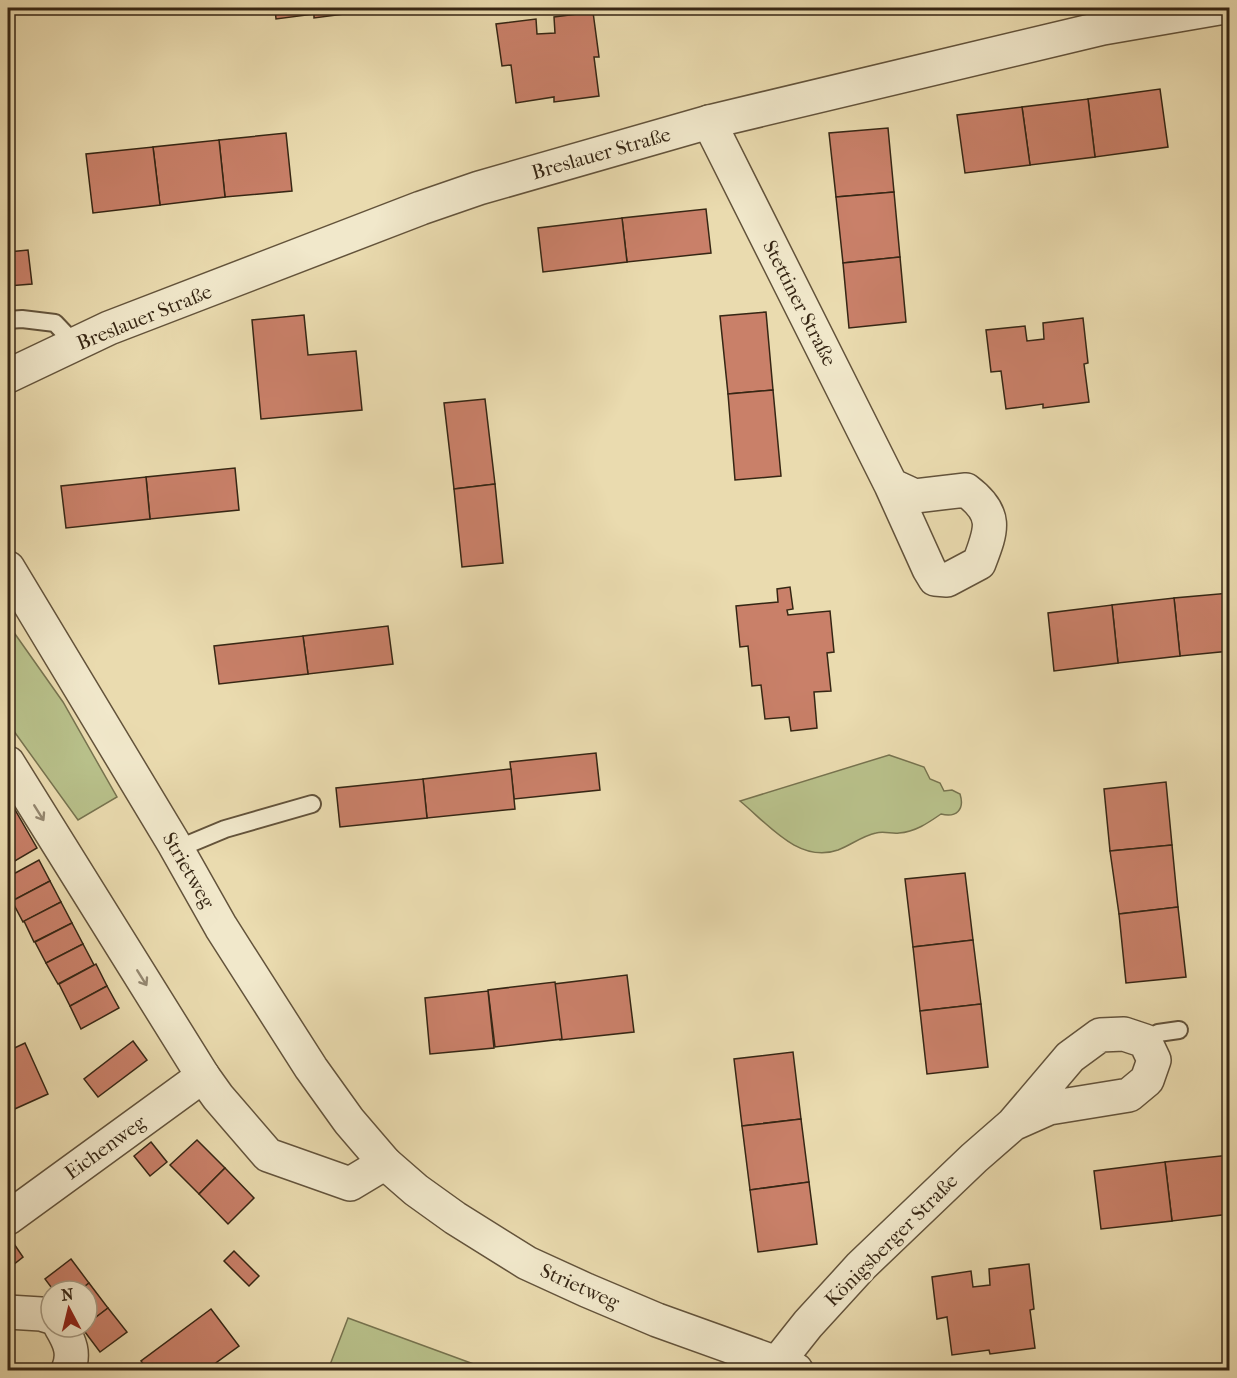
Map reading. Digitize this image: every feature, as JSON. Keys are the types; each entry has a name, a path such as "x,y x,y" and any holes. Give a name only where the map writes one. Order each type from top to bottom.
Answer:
{"street":[{"name":"Breslauer Straße","path":"8,376 108,328 418,200 479,188 709,122 1093,30 1219,8"},
{"name":"Stettiner Straße","path":"709,122 891,485"},
{"name":"Strietweg","path":"8,568 177,849 221,927 311,1068 349,1121 384,1163 455,1218 528,1263 657,1320 786,1367"},
{"path":"8,763 203,1076 268,1155 350,1184 384,1163"},
{"name":"Königsberger Straße","path":"786,1367 808,1324 861,1266 1013,1124 1070,1057 1100,1035 1124,1034 1145,1041 1154,1059 1147,1080 1128,1095 1049,1108 1013,1124"},
{"name":"Eichenweg","path":"8,1218 203,1076"},
{"path":"8,1313 39,1314"},
{"path":"67,1339 74,1359 68,1371"}],"lane":[{"path":"8,320 22,319 55,323 75,344"},
{"path":"177,849 225,830 312,804"},
{"path":"1145,1041 1158,1033 1179,1030"}],"green space":[{"path":"8,624 63,702 117,797 78,820 8,723"},
{"path":"889,755 924,767 930,779 940,783 944,791 952,790 960,794 961,804 958,812 951,815 941,814 910,831 876,833 838,850 824,853 797,847 773,830 740,801"},
{"path":"348,1318 490,1370 328,1370"}],"building":[{"path":"275,8 358,8 359,12 314,18 314,14 276,19"},
{"path":"593,12 599,57 594,57 599,96 554,102 554,97 516,103 511,65 502,66 496,24 536,19 537,34 555,33 554,17"},
{"path":"1160,89 1168,147 1095,157 1088,99"},
{"path":"1088,99 1095,157 1030,165 1022,107"},
{"path":"1022,107 1030,165 965,173 957,115"},
{"path":"888,128 894,192 836,197 829,133"},
{"path":"286,133 292,191 225,197 219,140"},
{"path":"219,140 225,197 160,205 153,147"},
{"path":"153,147 160,205 93,213 86,154"},
{"path":"894,192 900,257 843,263 836,197"},
{"path":"706,209 711,253 627,262 622,218"},
{"path":"622,218 627,262 543,272 538,228"},
{"path":"28,250 32,284 8,286 8,252"},
{"path":"900,257 906,322 849,328 843,263"},
{"path":"766,312 773,390 728,394 720,316"},
{"path":"304,315 308,355 356,351 362,410 261,419 252,320"},
{"path":"1083,318 1088,363 1084,364 1089,402 1043,408 1043,404 1006,409 1001,371 991,372 986,330 1025,326 1027,341 1044,339 1043,323"},
{"path":"773,390 781,476 735,480 728,394"},
{"path":"485,399 495,484 454,489 444,403"},
{"path":"235,468 239,510 150,519 146,477"},
{"path":"146,477 150,519 66,528 61,486"},
{"path":"495,484 503,563 462,567 454,489"},
{"path":"790,587 793,609 787,610 788,615 830,611 834,652 827,653 831,691 814,692 817,728 791,731 789,717 765,719 761,685 752,686 748,646 740,647 736,606 778,602 777,589"},
{"path":"1230,593 1230,651 1180,656 1174,598"},
{"path":"1174,598 1180,656 1118,663 1112,605"},
{"path":"1112,605 1118,663 1054,671 1048,613"},
{"path":"388,626 393,664 308,674 303,636"},
{"path":"303,636 308,674 219,684 214,646"},
{"path":"596,753 600,790 514,799 510,762"},
{"path":"511,769 515,809 427,818 423,779"},
{"path":"423,779 427,818 340,827 336,788"},
{"path":"1166,782 1172,845 1110,851 1104,789"},
{"path":"14,808 37,848 8,865 8,812"},
{"path":"1172,845 1178,907 1119,914 1110,851"},
{"path":"39,860 50,881 12,901 8,892 8,877"},
{"path":"965,873 973,940 913,947 905,879"},
{"path":"50,881 61,902 23,922 12,901"},
{"path":"61,902 72,923 34,942 24,921"},
{"path":"1178,907 1186,977 1126,983 1119,914"},
{"path":"72,923 83,944 46,963 35,942"},
{"path":"973,940 981,1004 920,1011 913,947"},
{"path":"83,944 94,965 58,984 46,963"},
{"path":"96,964 107,986 70,1006 59,984"},
{"path":"627,975 634,1032 560,1040 554,984"},
{"path":"555,982 562,1039 495,1047 488,990"},
{"path":"107,986 119,1008 81,1029 70,1006"},
{"path":"488,991 494,1048 430,1054 425,998"},
{"path":"981,1004 988,1067 927,1074 920,1011"},
{"path":"133,1041 147,1060 98,1097 84,1079"},
{"path":"25,1043 48,1094 8,1112 8,1051"},
{"path":"793,1052 801,1119 742,1126 734,1059"},
{"path":"801,1119 809,1182 750,1190 742,1126"},
{"path":"197,1140 225,1168 199,1194 170,1165"},
{"path":"151,1142 167,1162 150,1176 134,1156"},
{"path":"1230,1155 1230,1214 1172,1221 1165,1162"},
{"path":"1165,1162 1172,1221 1101,1229 1094,1171"},
{"path":"225,1168 254,1198 228,1224 199,1194"},
{"path":"809,1182 817,1244 758,1252 750,1190"},
{"path":"8,1235 23,1257 8,1269"},
{"path":"234,1251 259,1276 249,1286 224,1261"},
{"path":"71,1259 86,1279 45,1279"},
{"path":"1029,1264 1034,1309 1030,1310 1035,1348 990,1354 989,1350 952,1355 947,1317 937,1319 932,1277 971,1271 973,1287 990,1285 989,1269"},
{"path":"99,1296 108,1308 99,1315"},
{"path":"108,1308 127,1332 100,1352 90,1339 99,1339 99,1315"},
{"path":"211,1309 239,1346 206,1370 148,1370 141,1361"}]}
